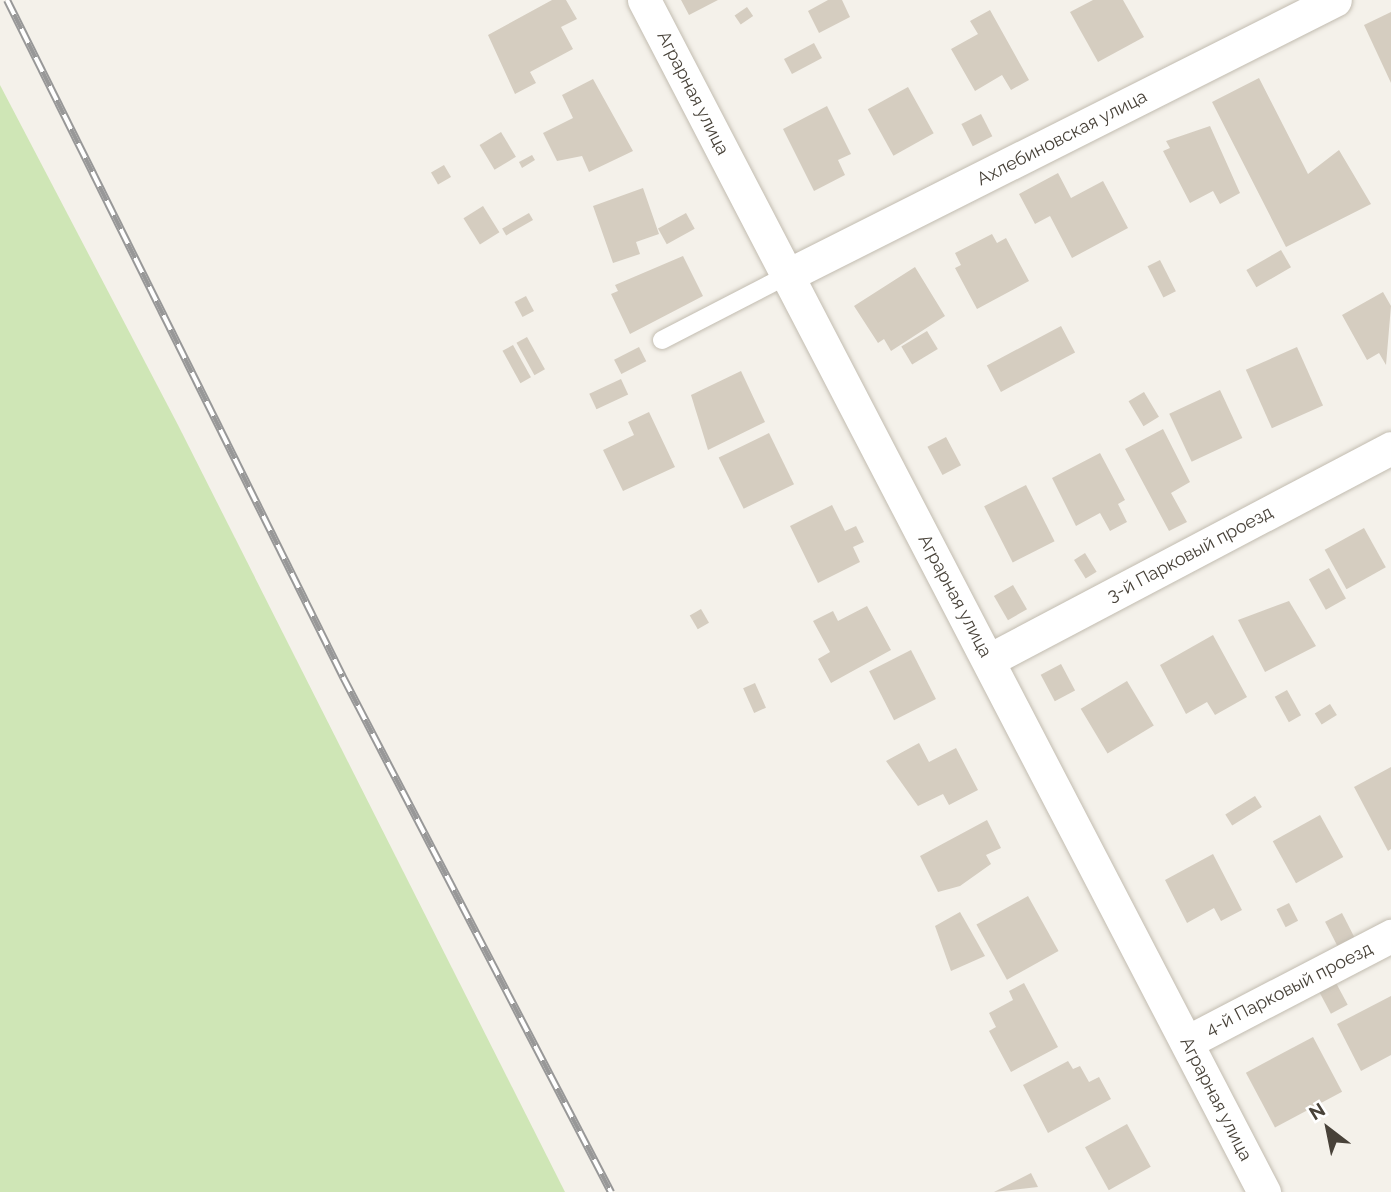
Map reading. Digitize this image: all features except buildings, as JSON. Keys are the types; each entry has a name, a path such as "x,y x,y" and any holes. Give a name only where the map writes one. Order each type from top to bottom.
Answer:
{"street":[{"name":"Аграрная улица","path":"644,0 1264,1192"},
{"name":"Ахлебиновская улица","path":"788,275 1335,0"},
{"name":"3-й Парковый проезд","path":"989,660 1391,448"},
{"name":"4-й Парковый проезд","path":"1186,1042 1391,936"}],"lane":[{"path":"662,340 788,275"}],"green space":[{"path":"0,85 178,425 565,1192 0,1192"}],"railway":[{"path":"7,0 343,677 611,1192"}]}
